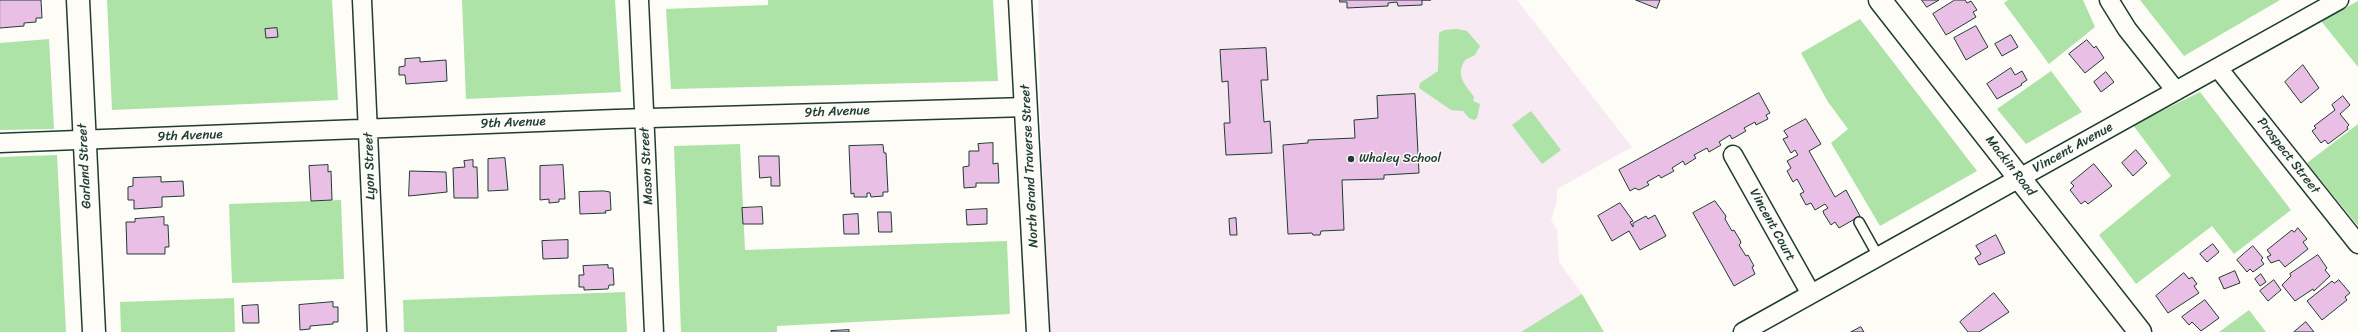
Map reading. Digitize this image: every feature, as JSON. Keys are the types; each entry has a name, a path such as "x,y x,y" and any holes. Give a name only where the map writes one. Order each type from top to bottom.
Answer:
{"street":[{"name":"Garland Street","path":"78,0 94,332"},
{"name":"Lyon Street","path":"362,0 377,332"},
{"name":"Mason Street","path":"639,0 654,332"},
{"name":"North Grand Traverse Street","path":"1020,0 1038,332"},
{"name":"Mackin Road","path":"1880,0 2140,332"},
{"path":"2109,0 2127,29 2176,91"},
{"name":"Vincent Avenue","path":"1743,332 2339,0"},
{"name":"Prospect Street","path":"2218,68 2358,244"},
{"name":"9th Avenue","path":"0,144 645,118 1027,107"},
{"name":"Vincent Court","path":"1733,155 1811,294"}],"lane":[{"path":"1859,222 1878,256"}],"shaded area":[{"path":"1038,0 1517,0 1632,147 1557,189 1557,200 1551,220 1557,230 1559,262 1582,294 1521,332 1050,332 1040,108"}],"green space":[{"path":"107,0 332,0 338,100 112,110"},
{"path":"462,0 615,0 621,92 466,99"},
{"path":"768,0 993,0 998,81 671,89 666,9 768,5"},
{"path":"2008,0 2083,0 2095,27 2049,64 2004,3"},
{"path":"2140,0 2280,0 2184,56"},
{"path":"2358,1 2358,67 2321,21"},
{"path":"1860,19 1977,171 1880,226 1831,143 1848,129 1828,102 1801,53"},
{"path":"1458,29 1467,31 1480,46 1475,55 1465,60 1461,71 1462,80 1474,97 1473,101 1480,104 1477,118 1474,120 1469,118 1463,111 1451,110 1419,88 1420,83 1438,71 1439,33 1444,30"},
{"path":"49,39 54,129 0,130 0,43"},
{"path":"2051,71 2082,112 2026,144 1997,109"},
{"path":"2200,92 2291,210 2234,254 2212,226 2136,284 2099,235 2171,176 2133,125"},
{"path":"1531,111 1561,150 1542,164 1512,125"},
{"path":"2358,124 2358,226 2307,163"},
{"path":"740,144 745,250 1007,241 1010,314 777,326 777,332 681,332 674,146"},
{"path":"57,155 66,332 0,332 0,157"},
{"path":"341,200 344,279 232,283 229,204"},
{"path":"625,292 627,332 404,332 403,300"},
{"path":"1582,294 1604,332 1521,332"},
{"path":"234,298 235,332 121,332 120,302"},
{"path":"2249,310 2266,332 2219,332"}],"building":[{"path":"0,0 41,0 42,18 36,18 36,22 24,23 24,26 0,28"},
{"path":"1340,0 1422,0 1422,5 1398,6 1397,2 1388,3 1388,6 1347,8 1347,2 1340,2"},
{"path":"1636,0 1660,0 1657,8"},
{"path":"1922,0 1939,0 1927,7"},
{"path":"1955,0 1965,0 1967,3 1971,1 1977,10 1973,12 1976,17 1946,35 1933,14"},
{"path":"1976,26 1988,47 1966,60 1954,38"},
{"path":"277,28 278,37 266,38 265,29"},
{"path":"2011,35 2018,47 2002,56 1995,44"},
{"path":"2087,40 2094,48 2096,46 2104,58 2085,73 2069,54"},
{"path":"1266,48 1268,80 1261,80 1264,122 1270,121 1272,153 1226,155 1224,123 1230,123 1228,81 1222,82 1220,50"},
{"path":"420,58 420,62 446,60 447,81 406,84 405,75 399,75 399,67 405,66 405,59"},
{"path":"2303,65 2319,88 2301,103 2285,82"},
{"path":"2011,68 2015,75 2022,71 2027,80 2021,84 2022,85 1997,99 1987,84"},
{"path":"2106,72 2114,82 2101,92 2094,82"},
{"path":"1759,93 1770,113 1766,115 1768,119 1756,125 1755,122 1744,128 1746,131 1732,139 1730,135 1719,142 1721,145 1709,152 1707,148 1694,155 1696,158 1685,165 1683,161 1672,168 1674,171 1661,178 1659,175 1647,182 1649,185 1639,190 1635,188 1630,191 1619,170"},
{"name":"Whaley School","path":"1415,94 1419,173 1384,175 1384,179 1342,180 1344,230 1321,231 1320,235 1313,235 1312,233 1288,234 1283,145 1308,143 1308,140 1355,138 1354,120 1378,118 1377,96"},
{"path":"2343,96 2350,105 2340,114 2349,125 2347,127 2348,129 2328,144 2325,140 2321,143 2312,131 2316,128 2314,126 2335,110 2332,105"},
{"path":"1806,119 1821,144 1809,151 1835,197 1846,190 1860,216 1839,228 1835,222 1831,225 1824,214 1823,211 1828,208 1825,204 1815,210 1811,203 1806,205 1800,194 1804,192 1797,179 1793,182 1787,171 1791,168 1787,161 1798,155 1795,150 1791,153 1783,139 1788,137 1784,131"},
{"path":"993,143 993,164 998,163 999,183 976,183 976,187 964,188 963,167 969,166 969,151 979,151 978,144"},
{"path":"883,145 884,153 886,153 888,192 883,192 883,196 871,197 870,193 867,193 867,197 854,197 854,193 851,194 849,146"},
{"path":"2136,150 2147,163 2133,176 2122,163"},
{"path":"759,156 779,156 780,186 771,186 771,177 760,178"},
{"path":"505,158 508,190 488,191 488,159"},
{"path":"473,160 473,167 477,167 478,198 454,198 453,168 465,167 464,161"},
{"path":"2094,164 2112,186 2088,204 2085,201 2081,204 2070,190 2074,186 2071,183"},
{"path":"328,165 328,172 331,171 332,200 311,201 309,166"},
{"path":"563,165 565,199 559,199 559,202 549,203 549,199 540,200 540,166"},
{"path":"410,171 446,172 447,192 409,196"},
{"path":"161,177 161,182 183,181 184,196 162,197 162,207 134,209 134,200 128,200 128,187 133,186 133,178"},
{"path":"579,192 610,192 611,210 605,211 606,213 580,214"},
{"path":"1715,201 1726,216 1725,219 1732,231 1734,230 1740,240 1741,243 1739,245 1746,256 1748,255 1754,266 1752,267 1755,274 1734,286 1693,213"},
{"path":"1620,203 1633,221 1630,222 1633,227 1633,223 1646,216 1648,219 1655,215 1666,236 1640,250 1629,231 1612,241 1598,216"},
{"path":"762,207 763,224 743,224 742,208"},
{"path":"987,209 987,224 967,225 966,210"},
{"path":"878,212 891,212 892,232 879,232"},
{"path":"858,214 859,234 844,234 843,215"},
{"path":"164,217 164,225 168,225 169,247 165,247 165,254 127,254 126,222 135,222 135,219"},
{"path":"1236,218 1237,235 1230,235 1229,219"},
{"path":"2298,228 2307,239 2303,242 2308,249 2285,267 2279,260 2271,263 2267,257 2271,255 2267,250 2292,230 2294,232"},
{"path":"1996,235 2005,253 1979,265 1975,258 1981,254 1976,246"},
{"path":"568,240 568,258 543,259 542,241"},
{"path":"2213,244 2219,252 2207,262 2200,254"},
{"path":"2253,246 2263,258 2261,260 2264,264 2253,272 2250,269 2247,272 2237,260"},
{"path":"2318,255 2327,268 2325,270 2330,276 2314,291 2313,289 2295,301 2282,285 2291,276 2290,274"},
{"path":"608,265 608,268 613,268 614,285 609,285 608,289 584,290 584,287 579,287 579,275 584,275 583,266"},
{"path":"2235,271 2240,283 2224,289 2219,278"},
{"path":"2184,273 2189,279 2192,277 2197,284 2194,286 2199,293 2168,313 2156,296"},
{"path":"2261,274 2266,282 2260,286 2255,279"},
{"path":"2274,280 2281,290 2268,301 2260,291"},
{"path":"2339,280 2350,293 2345,297 2347,300 2322,320 2307,301 2332,281 2334,283"},
{"path":"1994,293 2009,312 1979,332 1968,332 1960,322"},
{"path":"2205,300 2219,318 2201,331 2192,322 2189,325 2182,317"},
{"path":"333,302 333,307 338,307 338,322 333,322 333,324 310,326 310,329 300,330 299,305"},
{"path":"258,305 259,323 243,323 242,306"},
{"path":"2306,322 2314,332 2294,332"},
{"path":"1861,327 1864,332 1851,332"},
{"path":"849,330 849,332 831,332 831,331"}],"place":[{"name":"Whaley School","path":"1351,159"}]}
